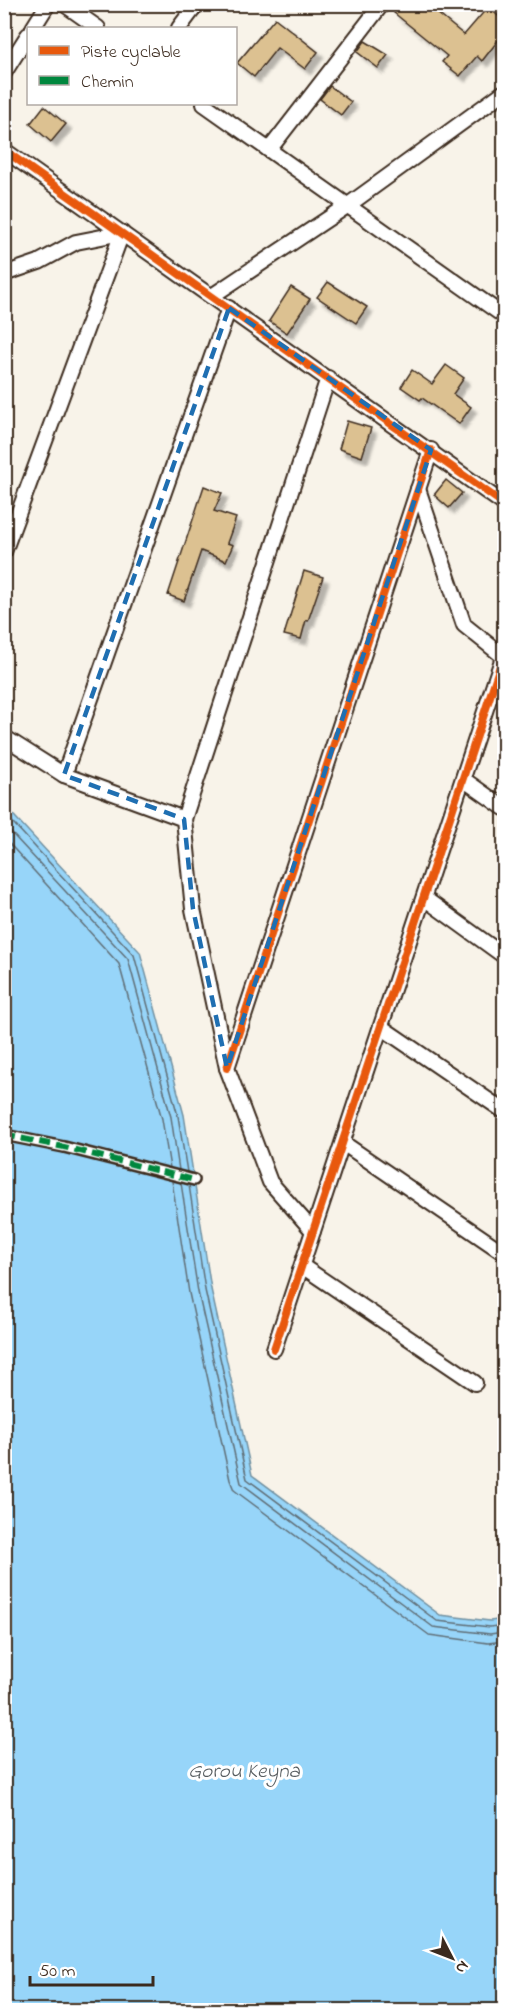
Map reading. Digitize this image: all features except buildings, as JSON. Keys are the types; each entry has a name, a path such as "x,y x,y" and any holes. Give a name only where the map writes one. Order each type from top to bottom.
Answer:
{"street":[{"path":"34,27 48,4"},
{"path":"64,4 97,27"},
{"path":"179,27 197,4"},
{"path":"269,150 382,4"},
{"path":"4,73 27,37"},
{"path":"212,296 347,206 504,92"},
{"path":"205,105 504,316"},
{"path":"4,150 431,450 504,504"},
{"path":"4,274 39,262 76,242 122,233"},
{"path":"4,552 122,233"},
{"path":"64,775 229,308"},
{"path":"314,1231 270,1182 227,1068 193,909 184,819 328,378"},
{"path":"227,1068 431,450"},
{"path":"274,1349 504,656 464,625 418,489"},
{"path":"4,737 64,775 184,819"},
{"path":"463,779 504,808"},
{"path":"424,898 504,956"},
{"path":"381,1027 504,1111"},
{"path":"4,1135 64,1146 194,1180"},
{"path":"343,1143 504,1253"},
{"path":"302,1266 475,1383"}],"highlighted area":[{"path":"229,308 431,450 227,1068 193,909 184,819 64,775"}],"water":[{"name":"Gorou Keyna","path":"4,805 140,952 184,1115 211,1289 252,1475 440,1615 490,1621 504,1619 504,2010 5,2010"}],"marked path":[{"path":"4,1135 64,1147 194,1180"}],"cycle path":[{"path":"4,150 504,504"},
{"path":"227,1068 431,450"},
{"path":"274,1349 504,654"}]}
